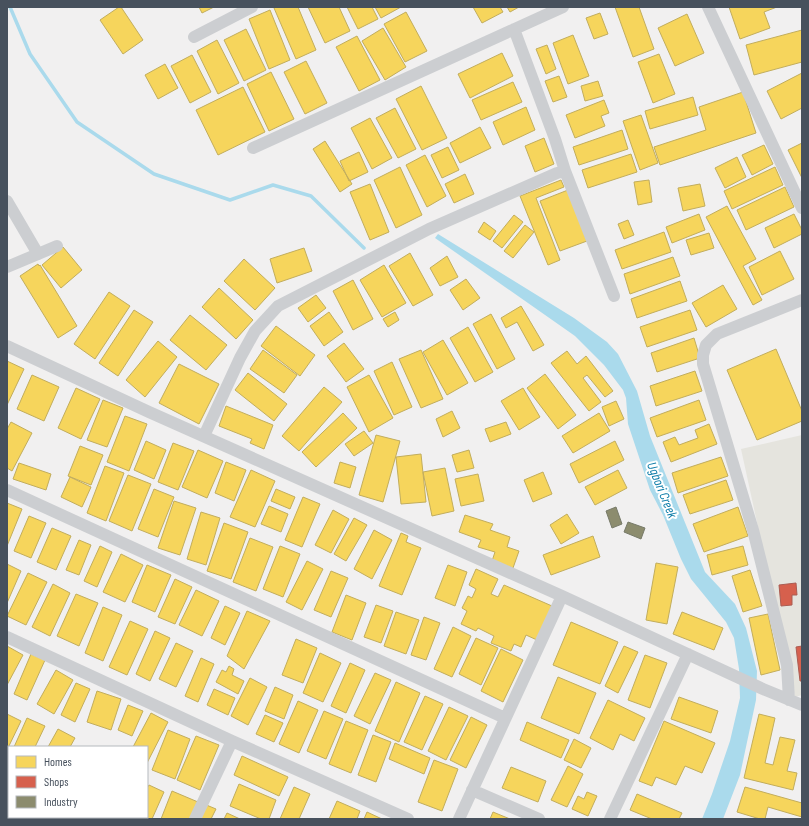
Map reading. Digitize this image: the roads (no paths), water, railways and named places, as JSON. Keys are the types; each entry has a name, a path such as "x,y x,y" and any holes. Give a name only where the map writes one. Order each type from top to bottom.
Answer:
{"street":[{"path":"194,38 252,7"},
{"path":"254,148 563,7"},
{"path":"708,7 802,208"},
{"path":"514,29 555,139 565,171 614,296"},
{"path":"204,436 254,331 278,306 429,229 557,173 565,171"},
{"path":"7,201 38,254"},
{"path":"7,266 57,246"},
{"path":"789,700 787,665 753,530 703,364 703,356 706,345 718,334 802,300"},
{"path":"7,346 149,412 562,596 763,689 802,705"},
{"path":"7,490 505,718"},
{"path":"459,819 562,596"},
{"path":"7,637 232,741 408,819"},
{"path":"610,819 688,654"},
{"path":"195,819 232,741"},
{"path":"472,790 539,819"}],"water":[{"name":"Ugbori Creek","path":"438,234 574,318 607,342 618,354 637,391 650,436 705,572 735,604 746,628 757,671 756,700 740,775 723,819 702,819 730,741 740,698 739,669 734,638 726,622 691,579 663,515 650,490 628,424 626,398 623,390 604,365 575,336 435,238"}],"waterway":[{"path":"10,7 30,54 77,122 154,174 230,200 273,185 311,196 364,248"}]}
